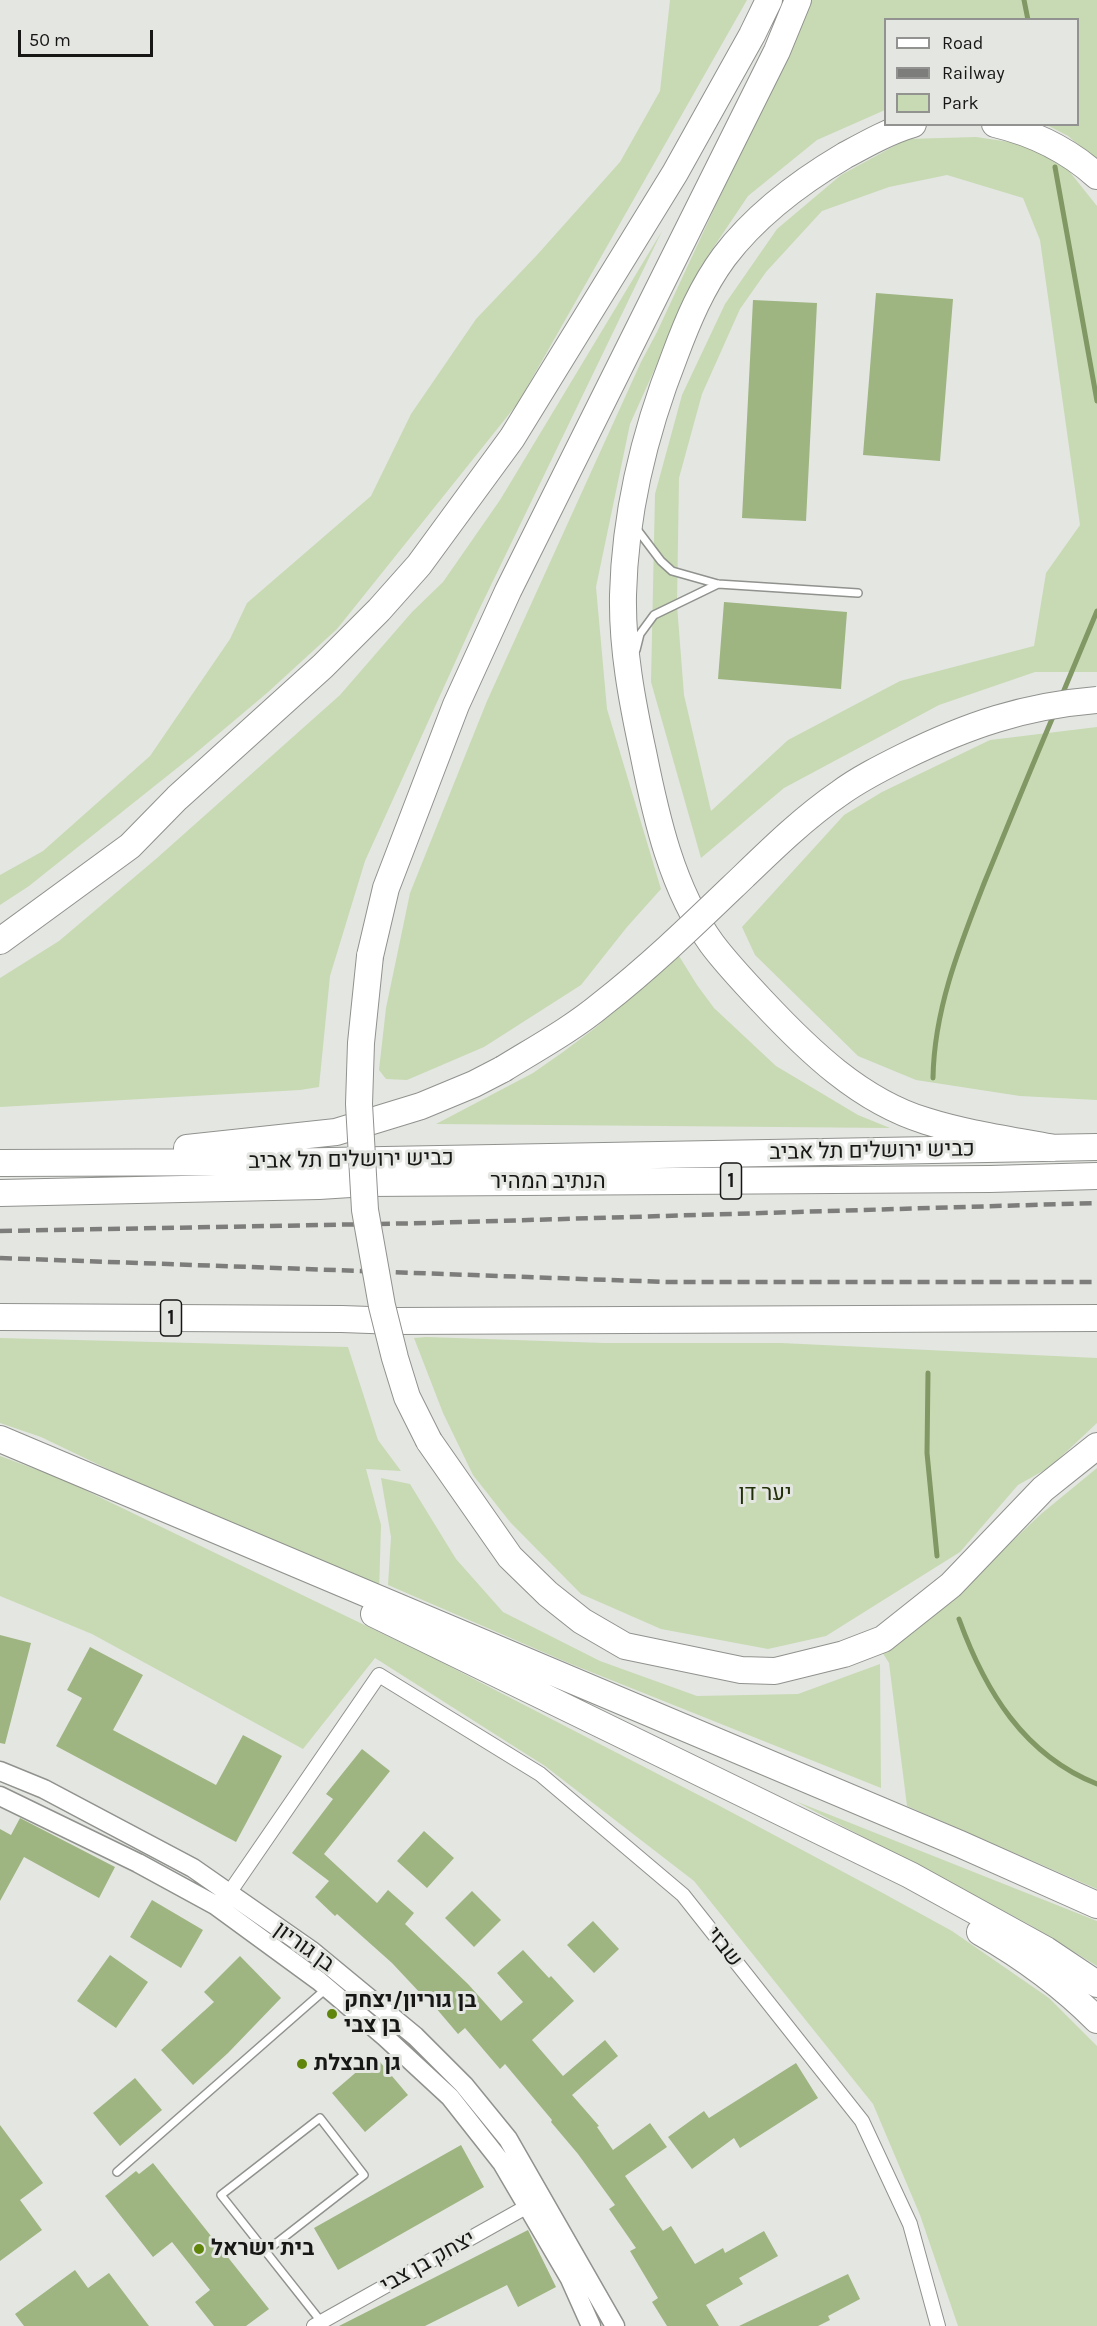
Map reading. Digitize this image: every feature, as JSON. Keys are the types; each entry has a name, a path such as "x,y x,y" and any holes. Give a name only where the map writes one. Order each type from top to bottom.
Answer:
{"highway":[{"path":"0,941 130,846 177,798 323,666 379,610 419,565 519,428 675,174 769,0"},
{"path":"798,0 777,51 508,591 456,705 386,888 370,956 361,1043 359,1104 365,1210 382,1306 407,1397 429,1441 510,1557 548,1594 582,1621 625,1646 741,1670 775,1671 844,1654 883,1639 951,1585 1043,1490 1097,1446"},
{"path":"908,126 883,136 817,173 790,192 727,254 709,279 692,311 656,402 629,519 623,596 632,702 651,799 679,883 712,944 794,1035 843,1078 879,1101 925,1121 1054,1148"},
{"path":"1003,126 1019,130 1053,146 1076,159 1097,176"},
{"path":"34,1164 336,1132 421,1106 474,1084 567,1030 601,1005 687,930 794,829 840,793 916,751 959,731 1001,716 1063,703 1097,700"},
{"name":"כביש ירושלים תל אביב","path":"0,1163 1097,1147"},
{"name":"הנתיב המהיר","path":"0,1193 366,1183 990,1179 1097,1176"},
{"name":"1","path":"0,1317 397,1321 1097,1318"},
{"path":"0,1439 960,1844 1097,1905"},
{"path":"74,1470 674,1758 910,1875 1046,1950 1097,1984"},
{"path":"674,1758 830,1850 994,1940 1066,1992 1097,2020"}],"street":[{"name":"שבזי","path":"224,1901 379,1675 540,1774 683,1895 862,2121 910,2224 938,2326"},
{"name":"בן גוריון","path":"0,1771 64,1799 193,1868 224,1901 385,2037 450,2097 534,2202 615,2326"},
{"name":"בן גוריון","path":"0,1796 138,1863 224,1901 312,1951 415,2036 464,2085 508,2139 591,2326"},
{"name":"יצחק בן צבי","path":"320,2324 534,2202"}],"lane":[{"path":"629,519 661,561 672,571 718,584 858,593"},
{"path":"630,679 640,634 654,615 718,584"},
{"path":"117,2172 327,1988"},
{"path":"265,2252 364,2175 320,2118 221,2195 320,2324"}],"green space":[{"path":"670,0 747,0 518,403 337,629 267,693 191,757 29,886 0,905 0,875 43,851 150,756 230,639 247,603 371,496 411,414 476,319 620,162 660,91"},
{"path":"811,0 1097,0 1097,161 1068,136 1049,126 1079,126 1079,18 884,18 884,110 817,140 748,196 701,266 630,424 596,587 607,709 661,889 581,985 484,1047 407,1080 386,1079 379,1070 386,1008 410,893 487,701 641,362"},
{"path":"976,137 1030,145 1069,171 1097,206 1097,672 1035,672 939,705 784,788 701,858 651,682 655,494 682,395 725,304 777,229 841,175 907,139","holes":["947,175 1023,198 1040,240 1080,525 1046,573 1034,646 900,681 788,740 711,811 684,695 677,605 679,478 702,394 740,309 766,272 822,211 889,187"]},
{"path":"662,231 477,614 365,861 330,976 319,1087 300,1090 0,1107 0,978 59,941 157,858 340,695 412,612 443,582 500,500"},
{"path":"1097,727 1097,1100 1020,1096 916,1080 858,1056 755,955 742,927 844,815 882,792 990,740"},
{"path":"679,956 714,1008 776,1066 858,1115 890,1128 436,1124 533,1073 595,1028"},
{"path":"0,1338 348,1347 378,1440 401,1471 366,1469 381,1525 379,1593 197,1512 41,1437 0,1423"},
{"name":"יער דן","path":"414,1338 604,1343 781,1343 1097,1358 1097,1423 1050,1467 1018,1485 960,1552 826,1636 768,1649 661,1629 581,1594 510,1522 473,1475 443,1413"},
{"path":"0,1456 62,1479 439,1661 716,1804 952,1931 1049,1998 1097,2046 1097,2326 958,2326 920,2215 873,2104 694,1881 545,1766 375,1658 303,1749 92,1634 0,1596"},
{"path":"1097,1468 1097,1889 907,1806 889,1663 882,1652 932,1617 1041,1514"},
{"path":"381,1478 410,1484 456,1559 503,1612 600,1661 697,1696 798,1694 880,1664 881,1788 566,1662 388,1585 391,1537"},
{"path":"795,1801 1097,1921 1097,1966 1030,1925"}],"building":[{"path":"876,293 953,299 940,461 863,455"},
{"path":"753,300 817,303 806,521 742,518"},
{"path":"724,602 847,612 841,689 718,679"},
{"path":"0,1635 31,1643 5,1744 0,1743"},
{"path":"90,1647 143,1675 113,1730 216,1785 243,1735 282,1756 236,1842 56,1746 82,1698 67,1690"},
{"path":"362,1749 390,1771 324,1854 377,1903 388,1890 414,1913 405,1924 468,1984 501,2021 523,2002 497,1973 523,1950 574,2001 532,2040 563,2076 605,2040 618,2056 572,2095 599,2126 597,2127 613,2150 650,2123 667,2147 625,2176 663,2231 671,2226 695,2264 723,2248 725,2253 764,2231 778,2256 739,2278 743,2284 706,2305 719,2326 667,2326 652,2302 658,2298 630,2251 636,2248 609,2209 615,2205 578,2154 551,2122 552,2120 505,2064 500,2069 465,2028 458,2034 424,1994 422,1995 392,1963 315,1897 329,1881 292,1853 333,1799 326,1794"},
{"path":"20,1818 115,1867 99,1898 24,1857 0,1901 0,1829 11,1835"},
{"path":"424,1831 454,1858 427,1888 397,1861"},
{"path":"472,1891 501,1920 474,1947 445,1918"},
{"path":"152,1900 203,1930 181,1968 130,1937"},
{"path":"593,1921 619,1949 594,1973 567,1945"},
{"path":"110,1955 148,1982 116,2028 77,2001"},
{"path":"240,1956 281,1998 228,2053 193,2085 161,2050 214,2002 204,1992"},
{"path":"375,2056 408,2095 365,2132 332,2093"},
{"path":"796,2063 818,2098 740,2148 734,2138 692,2169 668,2137 704,2111 709,2118"},
{"path":"135,2078 162,2110 120,2146 93,2113"},
{"path":"0,2125 43,2183 20,2200 42,2230 0,2261"},
{"path":"461,2145 484,2187 338,2270 314,2228"},
{"name":"בית ישראל","path":"153,2163 269,2309 246,2326 214,2326 195,2302 210,2290 172,2242 153,2257 105,2196 136,2171 139,2174"},
{"path":"528,2230 556,2287 518,2307 507,2285 425,2326 339,2326"},
{"path":"75,2270 88,2288 109,2273 149,2326 24,2326 15,2314"},
{"path":"848,2274 860,2299 828,2316 830,2320 818,2326 739,2326"}],"waterway":[{"path":"1024,0 1028,18"},
{"path":"1055,167 1097,401"},
{"path":"1062,695 1097,611"},
{"path":"933,1078 938,1027 958,953 985,881 1055,712"},
{"path":"928,1373 927,1453 937,1556"},
{"path":"959,1619 981,1671 1010,1718 1048,1756 1071,1772 1097,1784"}],"railway":[{"path":"0,1231 429,1223 1097,1203"},
{"path":"0,1258 666,1282 1097,1282"}],"place":[{"name":"בן גוריון/יצחק בן צבי","path":"332,2014"},
{"name":"גן חבצלת","path":"302,2064"},
{"name":"בית ישראל","path":"199,2249"}]}
